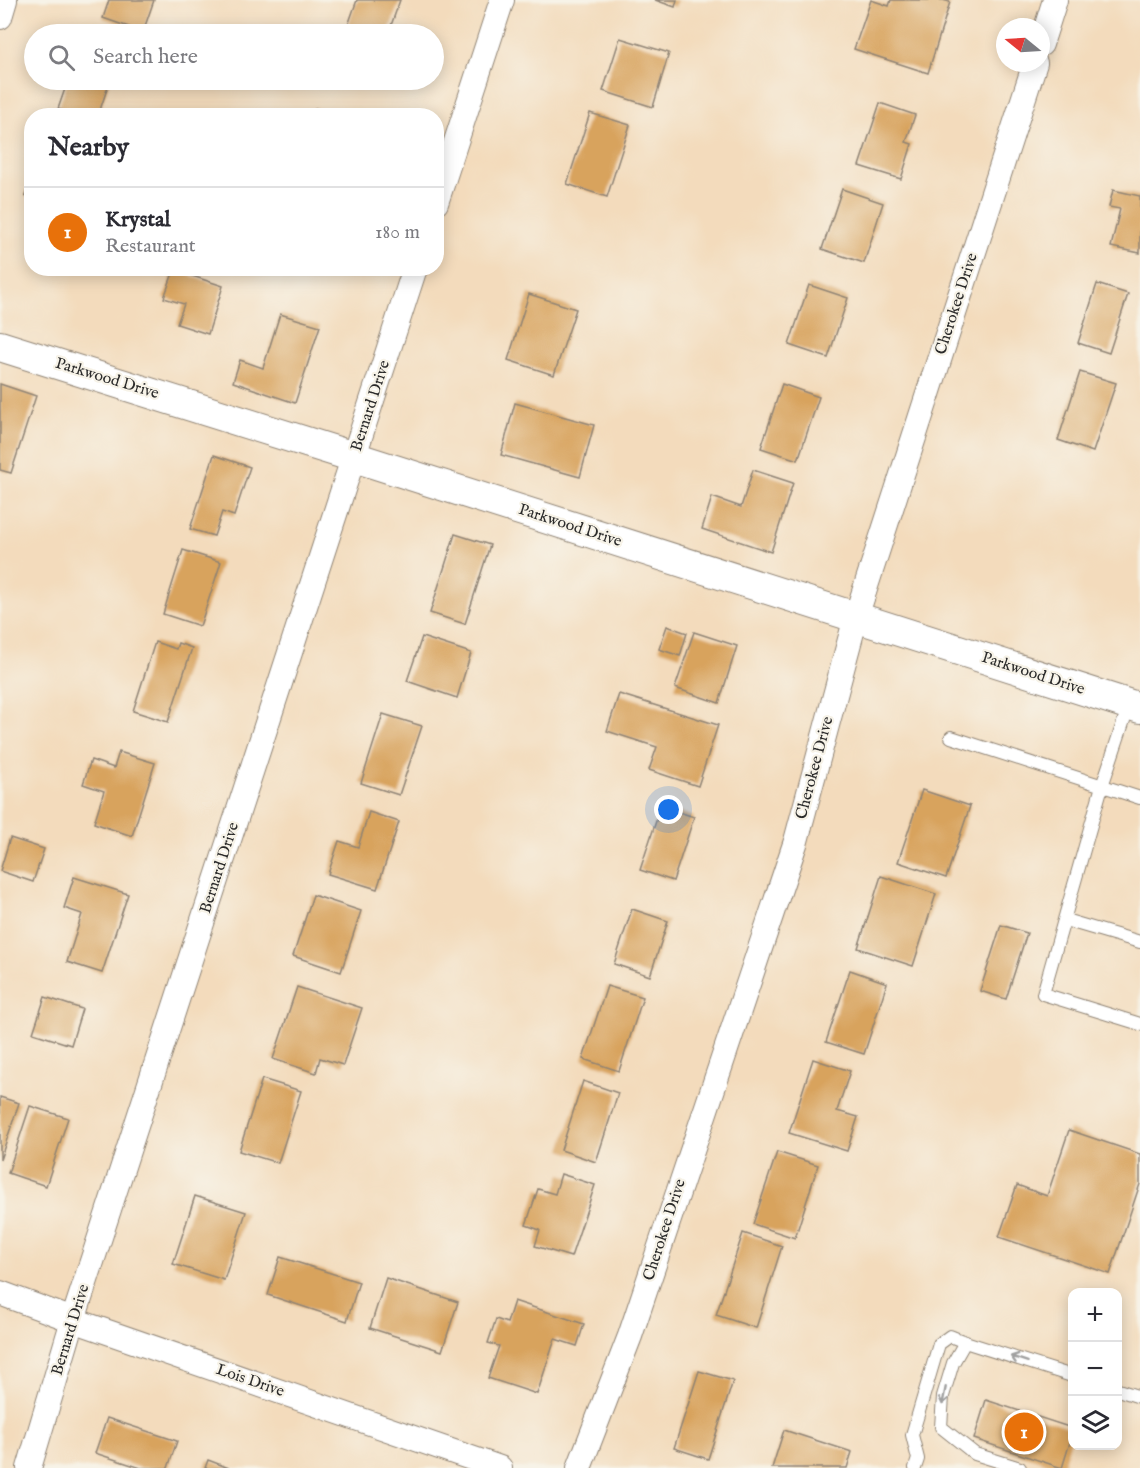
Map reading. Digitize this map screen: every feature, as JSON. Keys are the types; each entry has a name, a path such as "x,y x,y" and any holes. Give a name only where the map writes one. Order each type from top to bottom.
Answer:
{"street":[{"path":"0,17 5,0"},
{"path":"444,178 502,0"},
{"path":"1049,18 1055,0"},
{"name":"Cherokee Drive","path":"579,1468 630,1336 796,841 856,617 1032,72"},
{"name":"Bernard Drive","path":"29,1468 73,1320 412,276"},
{"name":"Parkwood Drive","path":"0,346 1135,706"},
{"name":"Lois Drive","path":"0,1293 500,1468"}],"lane":[{"path":"1135,706 1102,786 1043,994 1140,1024"},
{"path":"951,737 1140,798"},
{"path":"1065,920 1140,942"},
{"path":"915,1468 918,1459 912,1435 939,1344 950,1336 1068,1375"},
{"path":"965,1342 953,1363 943,1396 941,1427 975,1454 1020,1468"},
{"path":"1122,1391 1140,1397"}],"building":[{"path":"109,0 154,0 146,24 120,24 103,18"},
{"path":"357,0 400,0 392,24 349,24"},
{"path":"655,0 677,0 675,7"},
{"path":"871,0 889,6 891,0 950,2 928,73 854,49"},
{"path":"620,38 669,53 653,107 603,91"},
{"path":"65,90 107,90 101,108 58,108"},
{"path":"880,103 915,115 906,142 912,144 901,179 859,166"},
{"path":"590,113 630,125 607,197 567,184"},
{"path":"842,189 883,203 864,263 822,249"},
{"path":"1113,190 1140,196 1140,253 1111,247 1120,209 1109,207"},
{"path":"172,276 192,276 223,286 208,334 177,324 184,304 164,298"},
{"path":"1097,284 1128,294 1109,353 1078,343"},
{"path":"809,285 848,298 828,358 789,345"},
{"path":"529,294 576,309 554,375 508,360"},
{"path":"280,314 320,326 295,403 233,382 240,360 263,368"},
{"path":"1080,372 1116,383 1093,452 1058,440"},
{"path":"0,384 36,396 11,473 0,470"},
{"path":"782,384 819,397 798,460 761,448"},
{"path":"515,403 594,425 580,477 501,455"},
{"path":"214,455 250,467 234,516 222,512 214,536 190,529"},
{"path":"753,470 793,483 771,552 702,529 712,497 741,507"},
{"path":"455,534 490,545 465,624 430,613"},
{"path":"183,550 221,562 200,626 163,614"},
{"path":"667,626 687,633 680,656 659,649"},
{"path":"694,632 737,646 719,703 675,688"},
{"path":"422,637 471,653 457,698 407,681"},
{"path":"155,642 176,649 178,643 192,648 168,722 133,711"},
{"path":"619,694 718,725 698,786 649,770 657,747 607,731"},
{"path":"383,714 422,726 399,795 361,783"},
{"path":"119,752 155,763 132,836 94,823 104,791 83,784 91,760 114,768"},
{"path":"922,790 970,806 946,878 898,862"},
{"path":"661,806 694,817 673,881 640,870"},
{"path":"369,812 399,822 377,889 328,874 339,841 358,847"},
{"path":"10,838 44,849 33,882 0,871"},
{"path":"881,876 936,894 913,966 858,948"},
{"path":"74,877 128,894 102,973 67,962 82,914 64,908"},
{"path":"313,895 361,911 341,972 293,956"},
{"path":"632,909 668,921 650,976 614,964"},
{"path":"1001,925 1027,933 1006,999 980,991"},
{"path":"850,970 887,983 864,1054 826,1042"},
{"path":"607,986 643,997 619,1071 583,1059"},
{"path":"297,987 362,1008 343,1065 320,1058 316,1073 273,1059"},
{"path":"45,997 82,1009 71,1045 33,1033"},
{"path":"813,1059 850,1071 837,1111 858,1117 847,1151 789,1133"},
{"path":"262,1079 301,1091 278,1163 239,1151"},
{"path":"583,1081 618,1093 596,1162 561,1150"},
{"path":"0,1097 19,1103 0,1160"},
{"path":"30,1106 68,1118 46,1186 8,1173"},
{"path":"1069,1130 1140,1154 1140,1184 1110,1274 999,1237 1017,1185 1047,1196"},
{"path":"777,1152 818,1165 795,1238 753,1224"},
{"path":"561,1174 595,1185 571,1257 535,1246 540,1230 526,1225 538,1189 555,1194"},
{"path":"195,1196 246,1212 224,1280 173,1264"},
{"path":"743,1233 782,1246 756,1328 716,1315"},
{"path":"280,1257 359,1282 347,1321 268,1295"},
{"path":"386,1278 458,1302 442,1351 370,1328"},
{"path":"514,1301 584,1324 577,1346 555,1339 537,1394 488,1378 499,1346 488,1343 496,1319 507,1323"},
{"path":"699,1371 733,1381 708,1459 674,1448"},
{"path":"986,1400 1068,1427 1068,1449 1062,1468 974,1439"},
{"path":"107,1418 177,1441 168,1468 141,1468 95,1453"},
{"path":"784,1430 852,1452 847,1468 772,1468"},
{"path":"208,1460 229,1468 205,1468"}],"place":[{"name":"Krystal","path":"1024,1432"}]}
